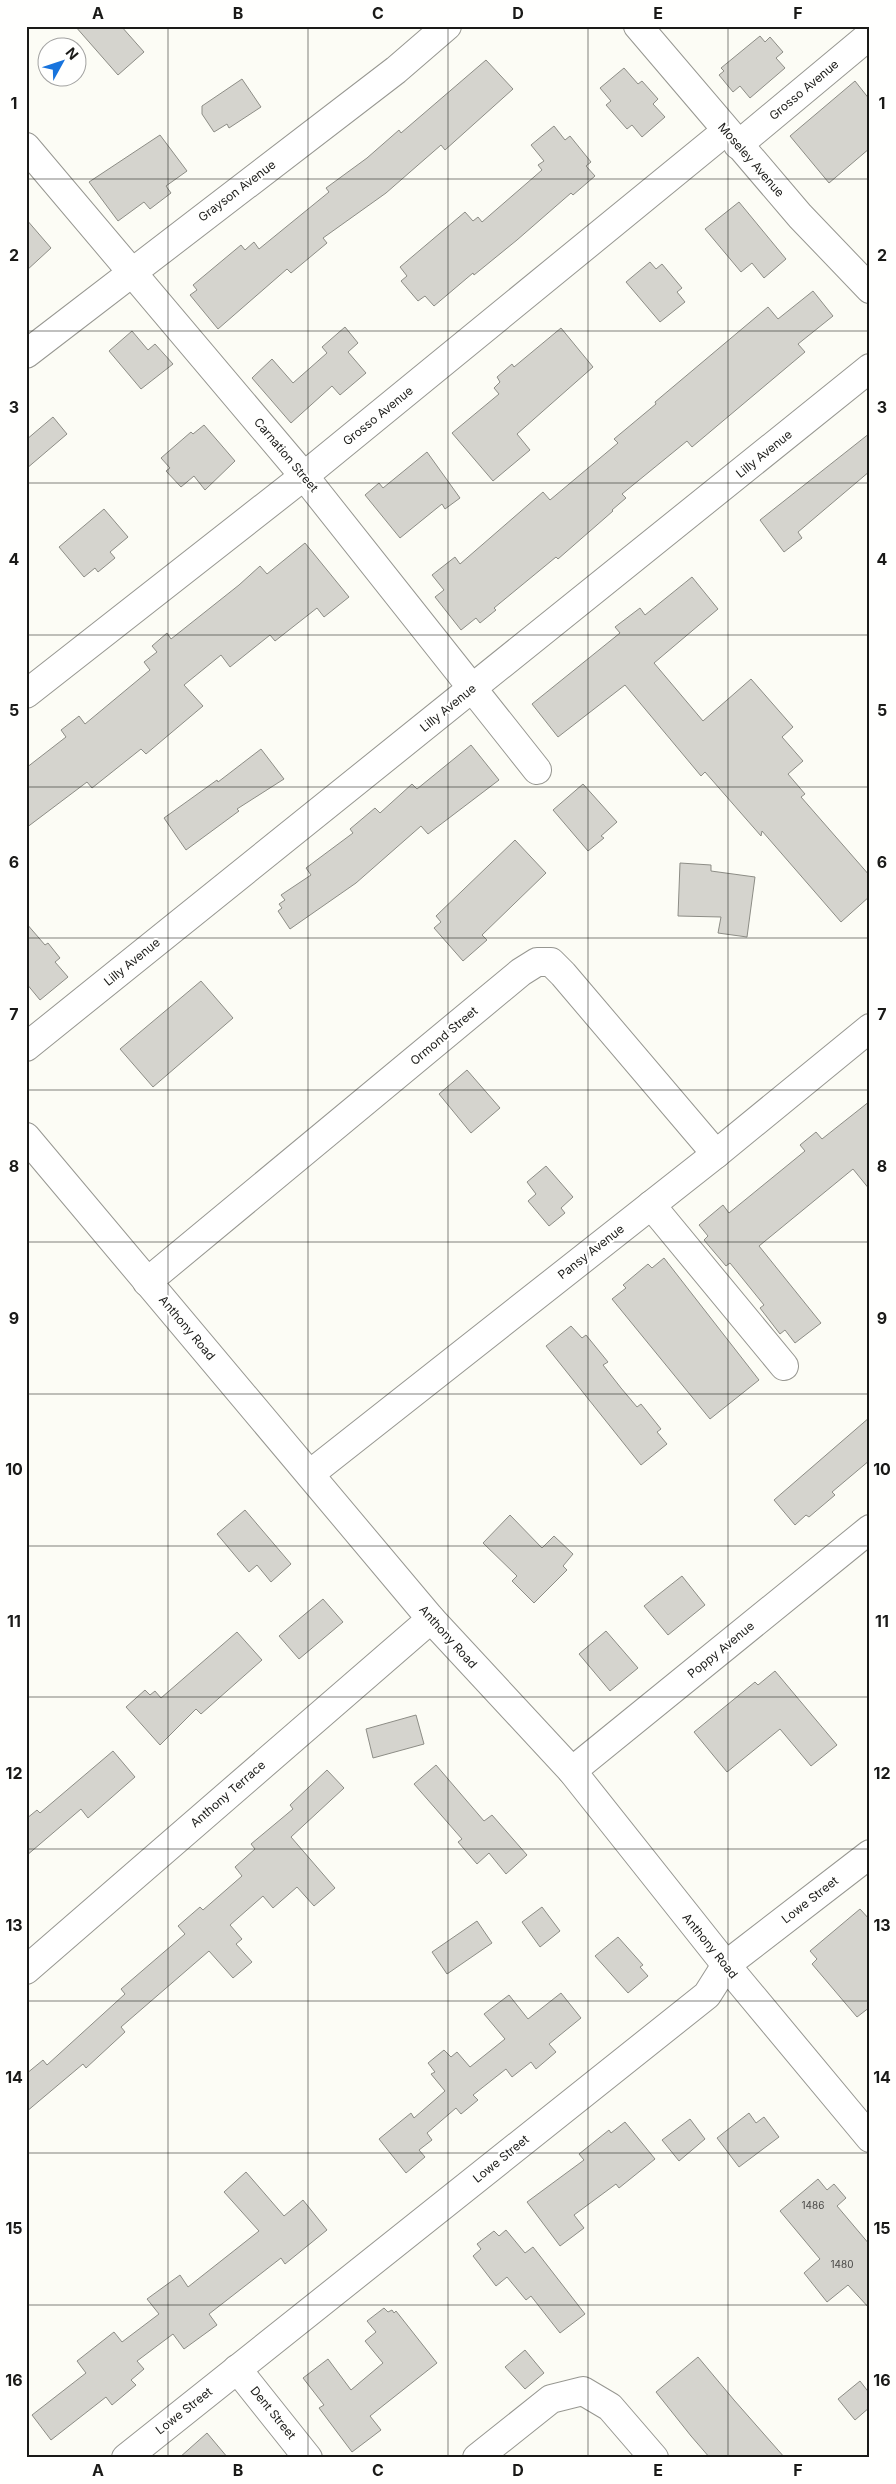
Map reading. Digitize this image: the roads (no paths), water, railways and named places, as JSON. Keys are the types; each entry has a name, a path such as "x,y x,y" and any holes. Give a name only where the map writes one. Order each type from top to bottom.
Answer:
{"street":[{"name":"Grayson Avenue","path":"26,354 396,70 447,26"},
{"name":"Moseley Avenue","path":"638,26 800,216 870,288"},
{"name":"Grosso Avenue","path":"26,694 732,138 870,35"},
{"name":"Carnation Street","path":"26,147 304,476 537,770"},
{"name":"Lilly Avenue","path":"26,1047 870,368"},
{"name":"Ormond Street","path":"148,1282 521,972 537,962 551,962 563,974 716,1154"},
{"name":"Pansy Avenue","path":"310,1474 716,1154 870,1028"},
{"name":"Anthony Road","path":"26,1137 431,1619 572,1771 726,1965 870,2138"},
{"path":"651,1205 784,1366"},
{"name":"Poppy Avenue","path":"572,1771 870,1529"},
{"name":"Anthony Terrace","path":"26,1970 431,1619"},
{"name":"Lowe Street","path":"126,2458 707,1996 726,1965 870,1854"},
{"name":"Dent Street","path":"237,2369 308,2458"},
{"path":"477,2458 551,2398 583,2391 610,2407 654,2458"}]}
